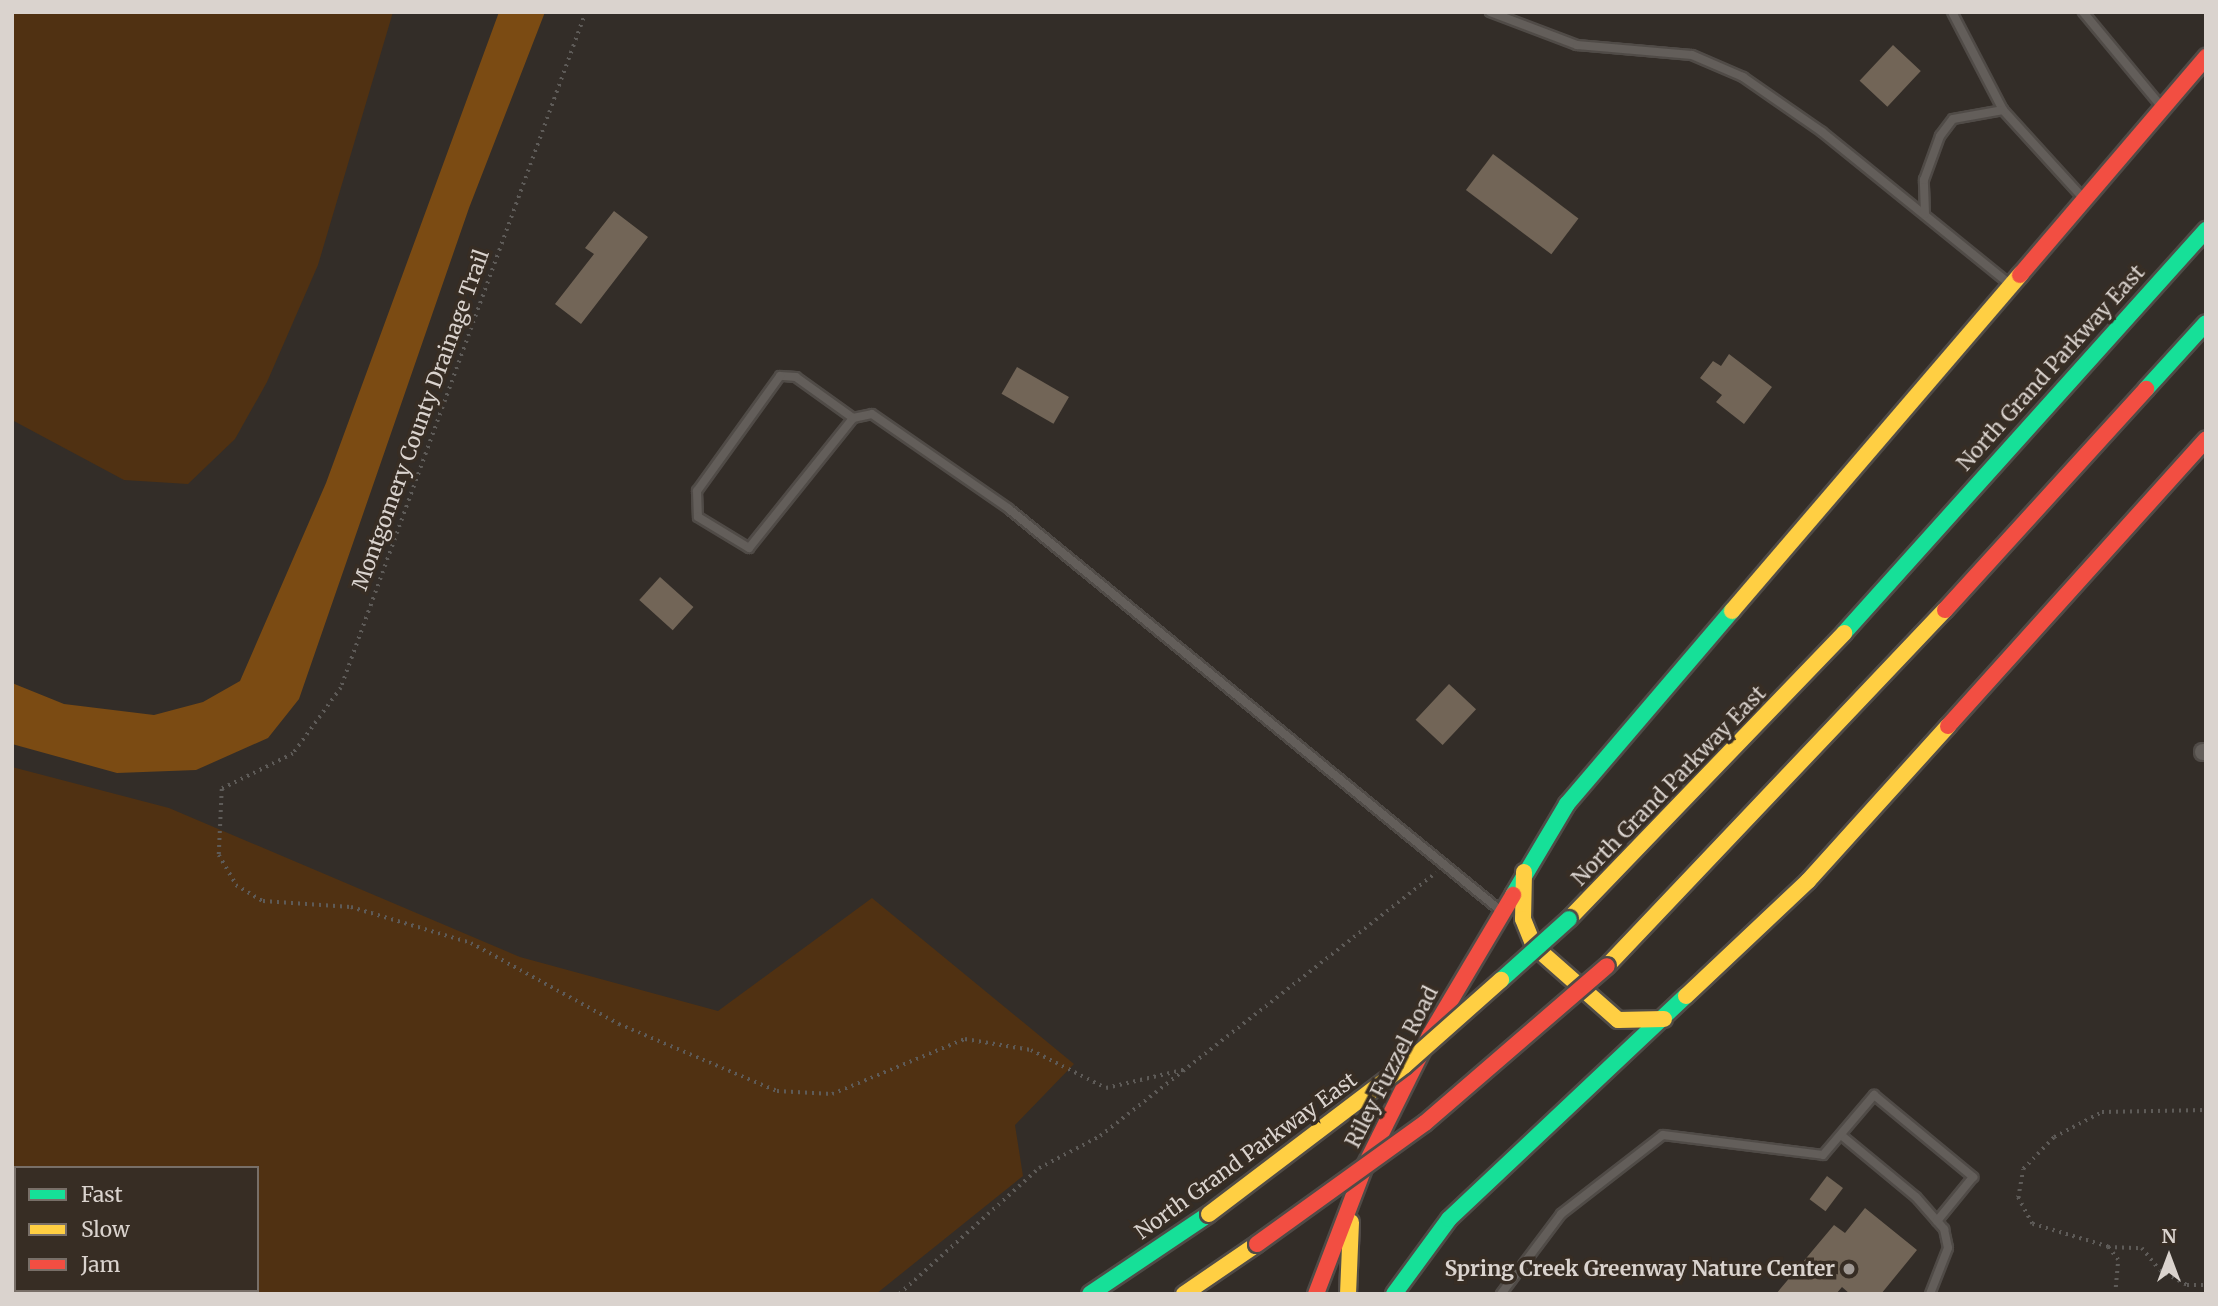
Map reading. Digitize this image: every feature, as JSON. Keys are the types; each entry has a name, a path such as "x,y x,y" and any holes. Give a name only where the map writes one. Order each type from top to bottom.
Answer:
{"main road":[{"path":"1664,1019 1618,1020 1534,946 1523,919 1525,869 1567,804 2206,57"},
{"name":"North Grand Parkway East","path":"1090,1294 1209,1214 1404,1066 1569,919 1769,717 2206,230"},
{"path":"1184,1294 1425,1123 1607,966 2098,444 2206,323"},
{"path":"2098,444 2206,350"},
{"path":"1394,1294 1449,1219 1808,881 2206,439"},
{"name":"Riley Fuzzel Road","path":"1316,1294 1359,1181 1525,869"},
{"path":"1348,1294 1347,1259 1359,1181"}],"lane":[{"path":"1490,12 1577,45 1692,55 1720,66 1812,124 2012,285"},
{"path":"1952,12 2003,110 2085,200"},
{"path":"2083,12 2163,108"},
{"path":"1925,214 1924,180 1940,136 1954,119 2003,110"},
{"path":"853,418 796,377 779,376 697,491 698,517 743,550 749,548 853,418 872,414 1009,509 1501,911"},
{"path":"1501,1294 1560,1214 1663,1135 1823,1155 1874,1095 1973,1177 1937,1221"},
{"path":"1841,1135 1937,1221 1948,1248 1930,1294"}],"path":[{"name":"Montgomery County Drainage Trail","path":"586,12 341,688 293,754 222,789 219,855 236,885 262,901 351,906 471,943 619,1024 777,1091 832,1094 965,1039 1031,1050 1106,1088 1187,1069"},
{"path":"899,1294 1039,1168 1100,1136 1446,865"},
{"path":"2206,1110 2102,1112 2054,1137 2023,1169 2018,1198 2032,1224 2108,1247 2142,1248 2160,1270 2187,1285 2206,1285"},
{"path":"2108,1247 2118,1260 2115,1294"}],"shaded area":[{"path":"12,12 393,12 318,265 267,382 235,439 188,484 124,480 12,420"},
{"path":"499,12 545,12 469,208 299,699 268,738 196,770 117,773 12,744 12,683 64,704 154,715 203,702 240,681 326,483"},
{"path":"12,767 169,808 520,957 718,1011 872,898 1074,1064 1015,1125 1023,1176 876,1294 12,1294"}],"building":[{"path":"1893,45 1921,71 1887,107 1860,81"},
{"path":"1493,154 1578,218 1551,254 1466,190"},
{"path":"614,211 648,237 581,324 555,304 594,254 585,248"},
{"path":"1729,354 1772,387 1744,424 1716,402 1722,395 1700,378 1713,361 1721,366"},
{"path":"1017,367 1069,397 1053,424 1002,394"},
{"path":"660,577 693,607 673,630 639,600"},
{"path":"1449,684 1476,709 1443,745 1416,720"},
{"path":"1827,1176 1843,1188 1826,1211 1810,1199"},
{"name":"Spring Creek Greenway Nature Center","path":"1865,1208 1917,1250 1881,1294 1850,1294 1842,1287 1836,1294 1776,1294 1834,1225 1845,1233"}],"traffic: fast":[{"path":"1844,633 2206,230"},
{"path":"2146,389 2206,323"},
{"path":"1513,895 1567,804 1732,611"},
{"path":"1501,980 1569,919"},
{"path":"1394,1294 1449,1219 1686,996"},
{"path":"1090,1294 1209,1214"}],"traffic: slow":[{"path":"1732,611 2020,275"},
{"path":"1607,966 1945,610"},
{"path":"1569,919 1844,633"},
{"path":"1686,996 1808,881 1948,726"},
{"path":"1524,872 1523,919 1534,946 1618,1020 1664,1019"},
{"path":"1209,1214 1404,1066 1501,980"},
{"path":"1348,1294 1351,1222"},
{"path":"1184,1294 1257,1244"}],"traffic: jam":[{"path":"2020,275 2206,57"},
{"path":"1945,610 2146,389"},
{"path":"1948,726 2206,439"},
{"path":"1316,1294 1365,1166 1430,1035 1513,895"},
{"path":"1257,1244 1425,1123 1607,966"}],"place":[{"name":"Spring Creek Greenway Nature Center","path":"1849,1269"}]}
